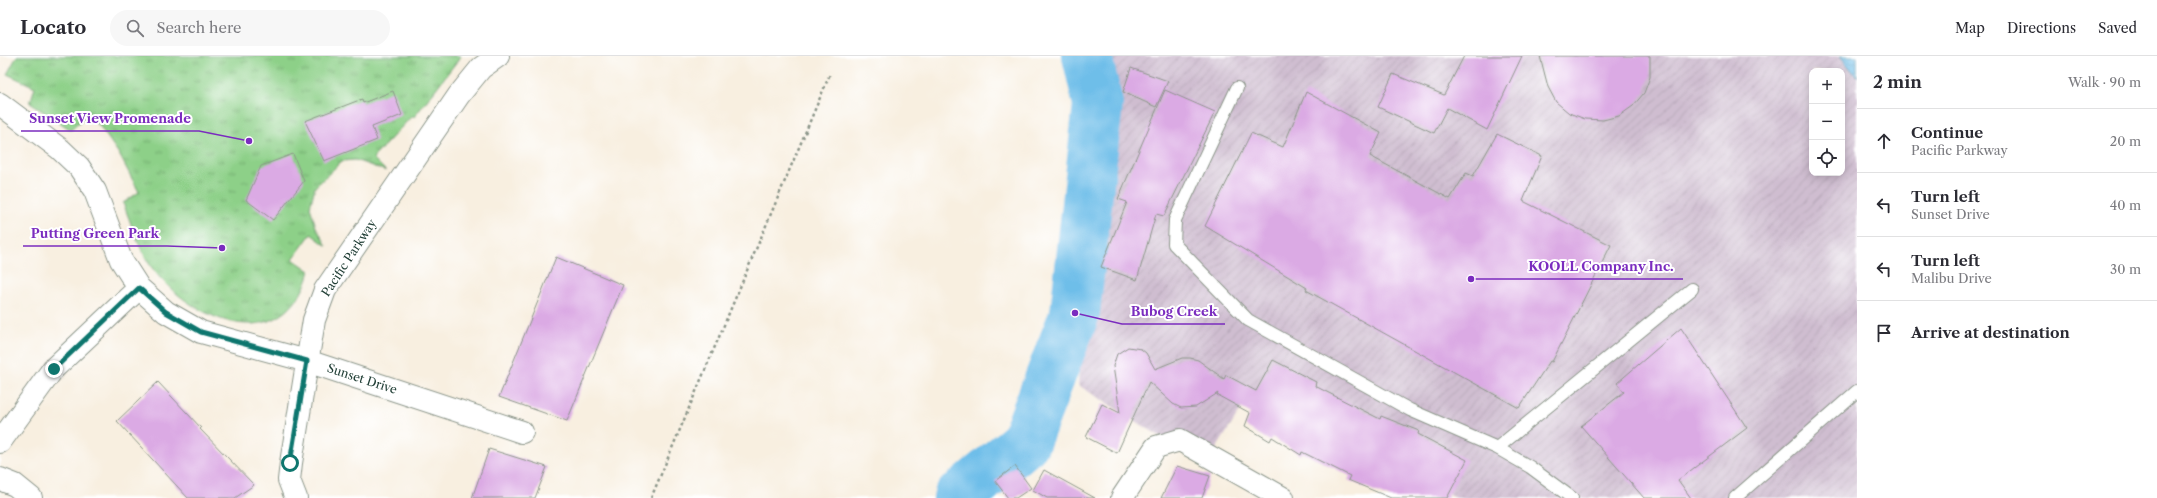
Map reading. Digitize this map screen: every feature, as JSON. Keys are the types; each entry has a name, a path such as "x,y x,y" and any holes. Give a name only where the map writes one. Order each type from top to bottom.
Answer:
{"street":[{"name":"Pacific Parkway","path":"296,498 290,480 290,463 314,320 325,290 459,95 481,68 498,56"},
{"name":"Sunset Drive","path":"0,104 60,149 79,167 95,191 121,260 139,288 166,312 201,332 307,361 522,432"},
{"path":"0,442 54,369 139,288"},
{"path":"1122,498 1156,447 1180,440 1282,498"},
{"path":"0,479 14,485 31,498"}],"lane":[{"path":"1237,88 1175,220 1174,244 1248,320 1410,410 1497,448 1530,467 1572,498"},
{"path":"1497,448 1692,289"},
{"path":"1735,498 1857,390"}],"path":[{"path":"651,498 830,74"}],"shaded area":[{"path":"1087,56 1840,56 1857,77 1857,498 1456,498 1252,392 1206,465 1078,385 1098,104"}],"green space":[{"path":"17,56 461,56 415,116 410,118 373,158 386,171 355,160 342,161 315,187 310,207 316,227 327,246 311,234 293,259 310,271 298,299 280,316 259,323 235,323 211,315 188,302 167,285 150,265 138,243 123,203 139,192 119,154 99,125 86,117 71,130 30,103 35,87 7,74"}],"water":[{"path":"1840,56 1857,56 1857,77"}],"building":[{"path":"1464,56 1522,56 1487,130 1447,108 1434,133 1378,107 1393,74 1444,95"},
{"path":"1540,56 1650,56 1650,77 1644,93 1633,106 1619,116 1603,120 1585,119 1569,113 1556,102 1548,87"},
{"path":"1131,68 1168,81 1156,107 1123,92"},
{"path":"1165,90 1215,112 1164,216 1156,214 1137,280 1101,267 1127,202 1118,199"},
{"path":"393,91 402,115 372,127 377,140 324,161 305,121 362,99 363,103"},
{"path":"1306,92 1381,133 1370,156 1450,199 1466,173 1473,176 1497,134 1542,156 1523,201 1611,245 1552,362 1550,361 1519,408 1306,290 1307,288 1205,226 1251,133 1283,147"},
{"path":"293,154 304,181 273,220 246,200 261,166"},
{"path":"556,257 623,285 567,421 499,397"},
{"path":"1681,328 1747,428 1678,480 1691,498 1644,498 1581,426 1624,392 1617,383"},
{"path":"1128,347 1141,349 1146,353 1155,369 1182,358 1190,358 1198,360 1224,379 1226,375 1256,391 1273,360 1316,382 1315,386 1380,419 1381,416 1419,431 1418,434 1467,460 1447,498 1391,498 1348,480 1350,476 1302,452 1301,455 1272,437 1270,441 1245,426 1250,413 1217,395 1218,393 1196,407 1181,408 1173,404 1149,382 1117,453 1086,437 1102,404 1120,413 1113,366 1117,354"},
{"path":"158,382 201,428 200,429 254,485 235,498 188,498 117,421"},
{"path":"489,449 547,467 535,498 472,498"},
{"path":"1015,466 1031,488 1016,498 1008,498 995,481"},
{"path":"1177,466 1210,476 1202,498 1161,498"},
{"path":"1044,470 1095,498 1047,498 1033,490"}],"waterway":[{"path":"958,498 1025,442 1075,313 1098,104 1087,56"}],"place":[{"name":"Sunset View Promenade","path":"249,141"},
{"name":"Putting Green Park","path":"222,248"},
{"name":"KOOLL Company Inc.","path":"1471,279"},
{"name":"Bubog Creek","path":"1075,313"}],"route":[{"path":"54,369 139,288 166,312 201,332 307,361 290,463"}]}
